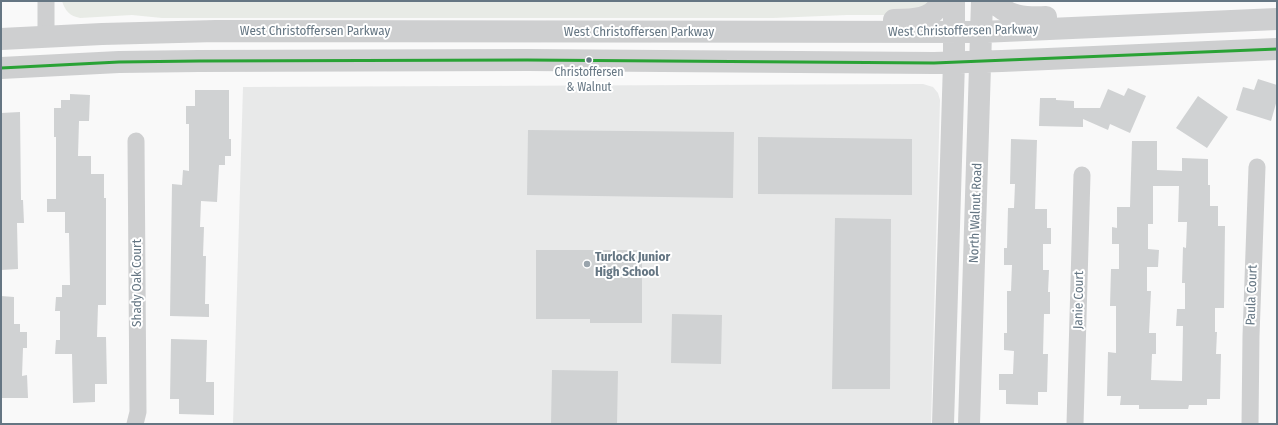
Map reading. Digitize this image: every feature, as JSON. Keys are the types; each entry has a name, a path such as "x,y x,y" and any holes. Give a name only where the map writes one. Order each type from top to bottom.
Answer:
{"street":[{"path":"1,54 39,52 45,47 46,1"},
{"path":"808,32 845,20 916,20 933,12 939,7 941,1"},
{"name":"North Walnut Road","path":"943,424 954,62 954,1"},
{"name":"North Walnut Road","path":"969,424 982,1"},
{"path":"993,1 1007,12 1024,17 1148,12 1170,24"},
{"name":"West Christoffersen Parkway","path":"1,39 216,31 954,33 1277,19"},
{"path":"1,68 119,62 199,61 535,60 954,62 1277,48"},
{"name":"Shady Oak Court","path":"135,424 138,412 136,141"},
{"name":"Paula Court","path":"1250,424 1251,336 1257,167"},
{"name":"Janie Court","path":"1075,424 1082,175"}],"shaded area":[{"path":"62,1 936,1 910,15 847,15 773,18 162,18 132,15 80,18 73,16 68,12"},
{"name":"Turlock Junior High School","path":"923,84 933,87 938,93 940,100 931,424 233,424 243,87"}],"building":[{"path":"1258,79 1277,85 1277,100 1271,121 1236,110 1243,87 1254,90"},
{"path":"1128,88 1146,96 1130,133 1110,124 1108,130 1083,119 1083,127 1039,126 1040,98 1056,98 1056,100 1074,101 1074,108 1100,108 1108,89 1124,96"},
{"path":"195,90 229,90 229,139 231,139 231,156 225,156 225,165 219,165 217,202 201,201 200,227 204,227 203,256 206,256 205,304 209,304 209,317 170,316 172,184 182,185 183,170 189,171 189,124 186,124 186,106 195,106"},
{"path":"70,94 90,95 89,121 79,121 78,156 91,156 91,174 104,174 104,198 106,198 106,305 98,305 97,337 106,337 107,384 95,384 95,402 73,403 72,354 55,354 56,340 60,340 60,311 55,311 56,297 62,297 62,285 70,285 69,233 65,233 65,212 47,212 47,199 56,199 56,137 54,137 54,108 61,108 61,100 70,100"},
{"path":"1198,96 1228,117 1207,148 1176,128"},
{"path":"20,112 21,200 23,200 24,223 17,223 18,269 1,270 1,113"},
{"path":"528,130 734,132 733,198 527,195"},
{"path":"758,137 912,139 912,195 758,194"},
{"path":"1011,139 1037,140 1035,209 1047,209 1047,228 1051,228 1051,244 1043,244 1043,270 1049,270 1048,292 1050,292 1050,314 1044,314 1043,354 1048,354 1047,392 1038,392 1038,405 1006,404 1006,390 999,390 999,374 1013,374 1014,351 1004,350 1004,333 1007,333 1007,291 1011,291 1012,265 1004,265 1004,248 1007,248 1008,208 1014,208 1015,184 1010,184"},
{"path":"1132,141 1157,141 1157,170 1182,171 1182,158 1208,159 1210,206 1218,206 1218,226 1225,226 1224,308 1215,308 1215,332 1217,332 1216,354 1221,354 1220,399 1207,399 1207,405 1189,405 1188,409 1139,409 1139,405 1120,405 1121,396 1107,396 1108,352 1116,353 1116,306 1110,306 1111,269 1119,269 1119,244 1112,244 1112,227 1117,228 1117,207 1130,207","holes":["1153,186 1179,186 1178,222 1187,222 1186,248 1183,247 1182,283 1185,283 1185,309 1177,309 1176,326 1183,326 1182,381 1151,380 1152,354 1156,354 1156,333 1149,333 1151,291 1147,291 1147,267 1158,267 1159,250 1148,249 1148,224 1153,224"]},
{"path":"835,218 891,219 890,389 832,389"},
{"path":"536,250 642,250 642,323 590,323 590,319 536,319"},
{"path":"1,296 14,297 14,324 20,324 20,332 27,332 27,348 23,348 22,376 27,375 28,398 1,398"},
{"path":"672,314 722,315 721,364 671,363"},
{"path":"171,339 207,340 206,382 214,382 214,415 179,414 179,399 170,399"},
{"path":"552,370 618,371 617,424 551,424"}],"transit line":[{"path":"1,68 119,62 199,61 527,60 934,63 1277,49"}],"place":[{"name":"Christoffersen & Walnut","path":"589,60"},
{"name":"Turlock Junior High School","path":"587,264"}]}
